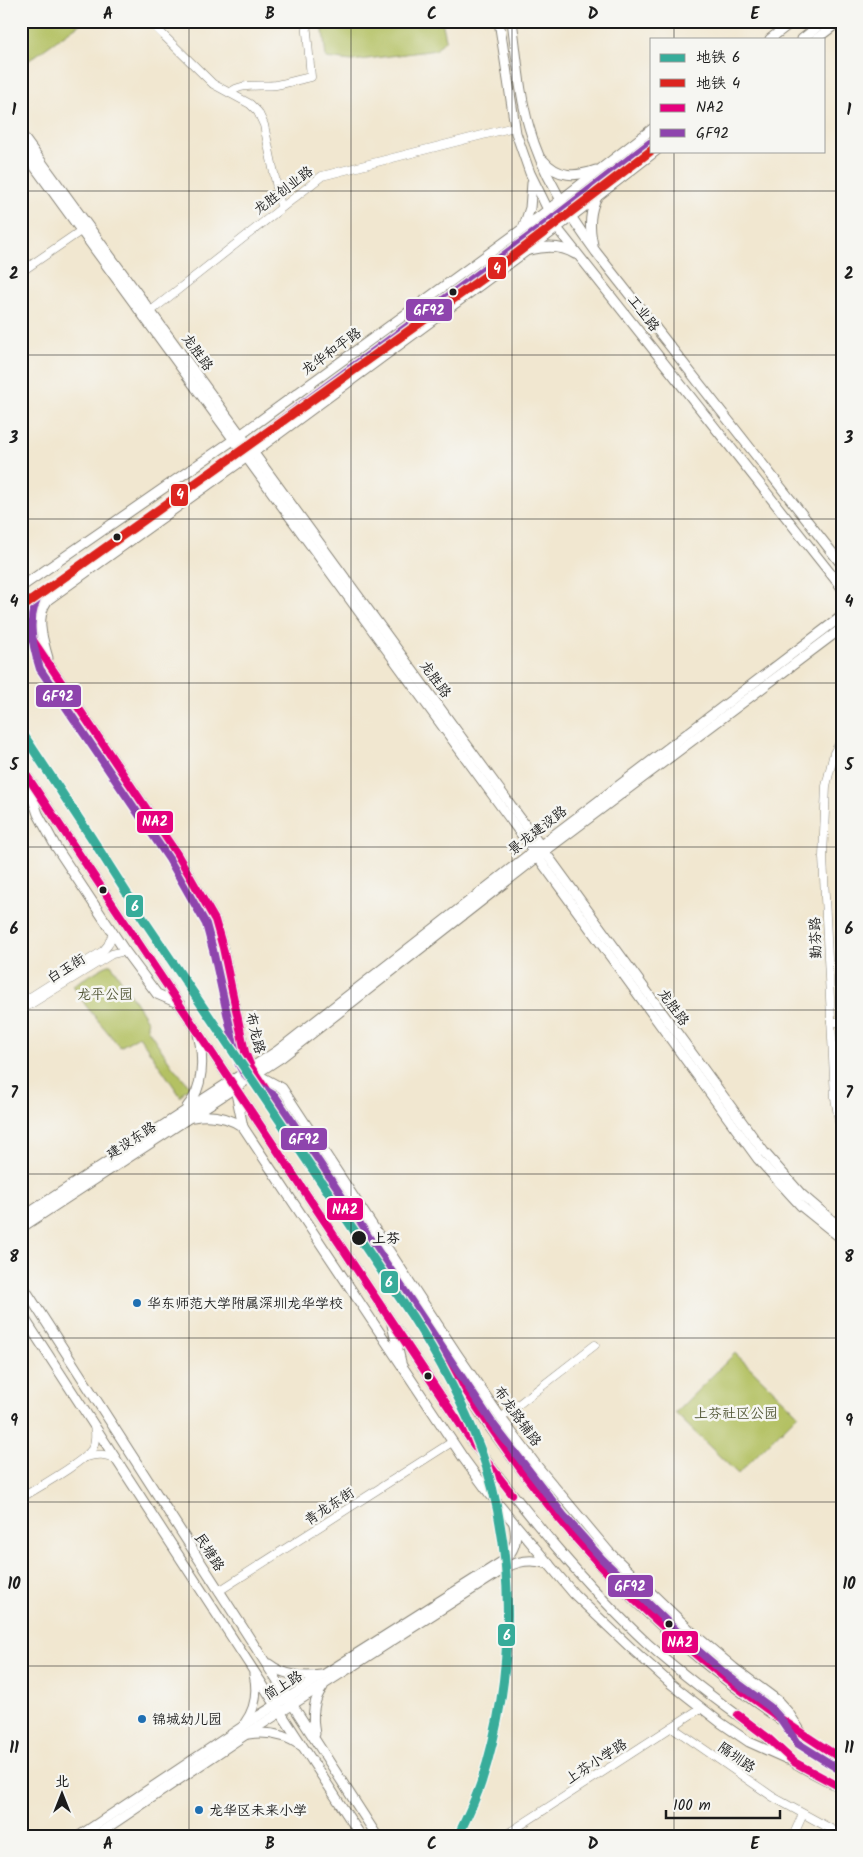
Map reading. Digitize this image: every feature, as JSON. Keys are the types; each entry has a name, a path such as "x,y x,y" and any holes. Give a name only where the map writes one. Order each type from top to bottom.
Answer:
{"main road":[{"name":"工业路","path":"499,21 514,128 530,173 547,210 581,258 842,588"},
{"name":"工业路","path":"512,21 525,114 537,152 560,200 596,252 842,565"},
{"path":"771,38 793,21"},
{"path":"803,38 825,21"},
{"path":"817,38 840,21"},
{"name":"龙华和平路","path":"21,588 238,436 519,232 650,131"},
{"name":"龙胜路","path":"21,134 154,309 238,436"},
{"name":"龙胜路","path":"21,148 238,436 758,1159 801,1206 842,1239"},
{"path":"537,152 549,167 562,175 579,175 604,167"},
{"path":"21,619 251,454 558,228 655,152"},
{"path":"519,232 525,225 530,212 532,194 530,173"},
{"path":"596,252 590,235 590,225 591,213 598,196"},
{"path":"525,251 546,247 560,248 572,252 581,258"},
{"path":"49,599 42,612 41,622 42,637 49,664"},
{"name":"景龙建设路","path":"254,1071 277,1051 538,852 842,616"},
{"name":"布龙路","path":"21,626 28,633 177,854 214,920 223,948 245,1052 254,1071 488,1425 523,1474 597,1562 684,1646 725,1680 804,1736 842,1760"},
{"name":"景龙建设路","path":"538,852 842,628"},
{"path":"22,767 38,814 56,847 113,933 157,994 180,1004"},
{"path":"22,767 474,1445 562,1555 605,1601 648,1643 703,1690 766,1736 794,1762"},
{"name":"龙胜路","path":"538,852 764,1152 801,1194 842,1229"},
{"path":"179,1115 194,1097 199,1082 201,1055 197,1029"},
{"name":"建设东路","path":"21,1218 179,1115 254,1071"},
{"name":"布龙路辅路","path":"254,1071 282,1088 501,1418 537,1466 609,1552 695,1635 734,1668 777,1700 788,1712 804,1736"},
{"path":"233,1084 243,1128"},
{"name":"建设东路","path":"21,1228 189,1118 233,1084"},
{"path":"189,1118 220,1116 236,1122 243,1128 452,1442 489,1493 574,1594 670,1683 741,1737 794,1762 842,1788"},
{"name":"民塘路","path":"21,1284 377,1836"},
{"name":"民塘路","path":"21,1314 94,1423 361,1836"},
{"path":"391,1320 402,1368"},
{"path":"505,1564 516,1542 516,1531 513,1521"},
{"path":"505,1564 524,1561 549,1564"},
{"name":"简上路","path":"80,1836 505,1564"},
{"path":"264,1660 274,1668 290,1674 326,1678 314,1706 313,1721 317,1742"},
{"path":"251,1667 257,1689 256,1702 243,1732 279,1736 292,1740 306,1750"},
{"name":"简上路","path":"96,1836 243,1732"}],"street":[{"path":"149,21 214,84 250,104 262,119 280,207"},
{"path":"230,93 236,89 249,86 274,85 311,77 306,21"},
{"name":"龙胜创业路","path":"154,309 280,207 324,175 514,128"},
{"path":"21,272 82,230"},
{"name":"勤芬路","path":"842,739 834,753 826,786 823,857 836,1104 842,1138"},
{"name":"白玉街","path":"21,1003 103,951 113,933"},
{"name":"白玉街","path":"21,1010 112,954 125,951"},
{"path":"831,1022 842,1022"},
{"path":"501,1418 595,1345"},
{"path":"21,1498 84,1458 94,1447 94,1423"},
{"name":"青龙东街","path":"219,1592 452,1442"},
{"path":"84,1458 98,1454 107,1455 119,1463"},
{"name":"上芬小学路","path":"504,1836 701,1708"},
{"name":"隔圳路","path":"672,1727 773,1797 842,1835"},
{"path":"793,1836 803,1814"}],"green space":[{"path":"21,21 84,21 21,66"},
{"path":"322,21 442,21 446,39 436,50 352,61 326,58"},
{"name":"龙平公园","path":"111,964 148,1022 147,1028 173,1067 189,1085 189,1089 184,1091 181,1097 139,1036 120,1047 86,1006 73,985"},
{"name":"上芬社区公园","path":"735,1353 798,1414 738,1474 675,1413"}],"metro line":[{"name":"4","path":"21,608 508,260 650,152"},
{"name":"6","path":"21,731 142,917 412,1316 449,1380 466,1413 480,1448 492,1488 501,1530 506,1572 508,1615 506,1659 501,1701 492,1743 479,1790 458,1836"}],"transit line":[{"name":"GF92","path":"650,143 538,230 248,444 42,591 33,609 33,639 40,669 169,859 206,924 238,1063 243,1072 252,1082 275,1096 493,1424 564,1516 602,1559 688,1642 728,1676 770,1707 797,1743 837,1768"},
{"name":"NA2","path":"21,626 28,633 177,854 215,920 223,948 245,1052 251,1067 463,1387 505,1447 549,1507 573,1535 625,1591 654,1618 744,1693 842,1759"},
{"name":"NA2","path":"21,767 474,1445 512,1494"},
{"name":"NA2","path":"738,1715 767,1737 794,1762 842,1788"}],"place":[{"name":"上芬","path":"359,1238"},
{"name":"华东师范大学附属深圳龙华学校","path":"137,1303"},
{"name":"锦城幼儿园","path":"142,1719"},
{"name":"龙华区未来小学","path":"199,1810"}]}
